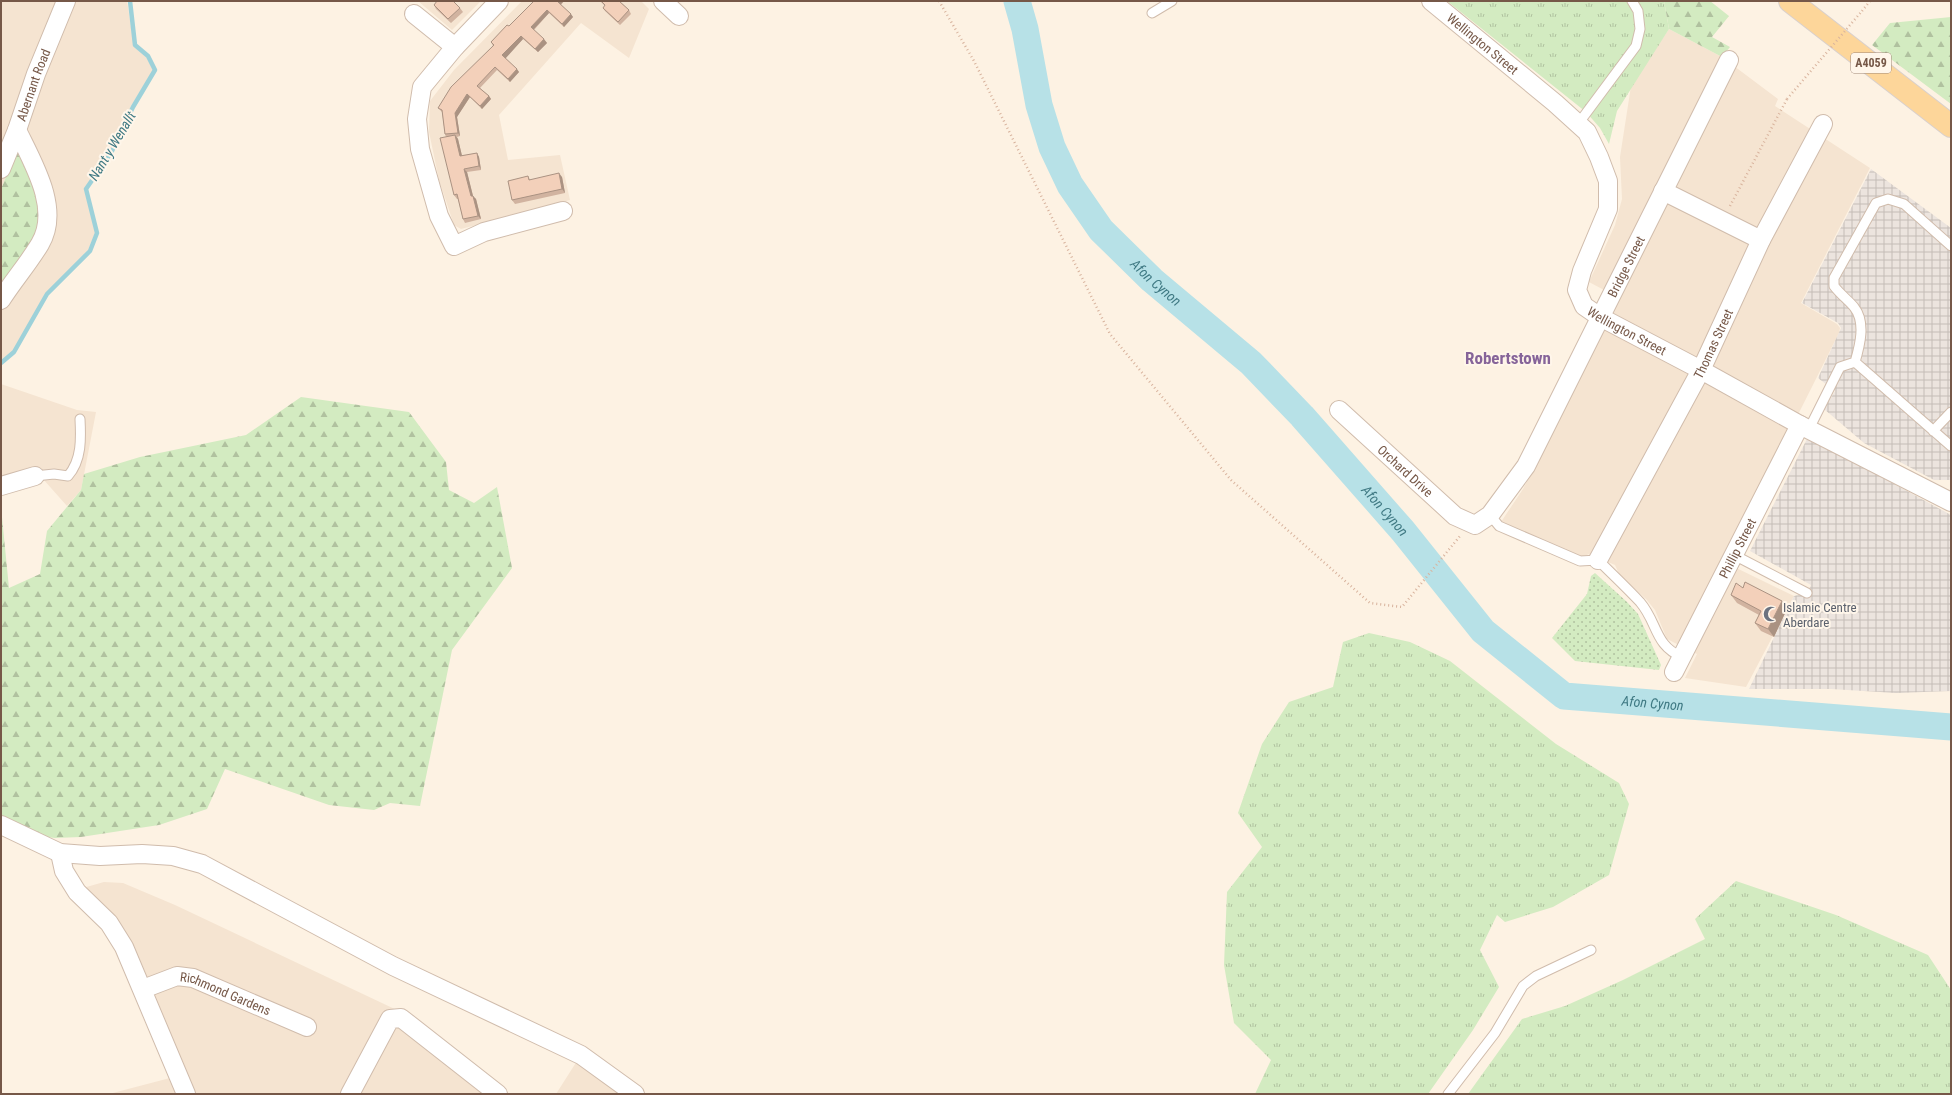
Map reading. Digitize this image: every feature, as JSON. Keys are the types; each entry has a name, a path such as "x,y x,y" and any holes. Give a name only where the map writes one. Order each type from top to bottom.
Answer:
{"main road":[{"name":"A4059","path":"1790,1 1951,126"}],"street":[{"name":"Abernant Road","path":"1,169 17,130 36,74 66,1"},
{"path":"498,1 455,47 422,87 417,119 420,149 439,216 454,246 484,232 563,212"},
{"path":"663,1 679,16"},
{"name":"Wellington Street","path":"1431,1 1555,103 1587,132 1600,157 1608,181 1608,209 1582,271 1577,290 1584,306 1600,318 1701,370 1804,427 1951,502"},
{"path":"414,14 455,47"},
{"name":"Bridge Street","path":"1475,525 1490,515 1526,466 1729,60"},
{"name":"Thomas Street","path":"1598,560 1701,370 1762,240 1823,124"},
{"path":"1,300 40,244 48,225 48,205 32,160 17,130"},
{"path":"1663,191 1762,240"},
{"name":"Orchard Drive","path":"1339,410 1455,516 1475,525"},
{"name":"Phillip Street","path":"1678,664 1734,554 1804,427"},
{"path":"1,486 35,476"},
{"path":"1,825 60,853 100,856 142,854 173,856 202,864 393,966 581,1055 635,1094"},
{"path":"60,853 64,871 77,892 109,923 124,947 186,1094"},
{"name":"Richmond Gardens","path":"143,989 177,976 193,978 307,1027"},
{"path":"350,1094 390,1019 401,1018 498,1094"}],"lane":[{"path":"1152,13 1172,1"},
{"path":"1578,124 1636,46 1640,28 1638,11 1632,1"},
{"path":"1855,362 1861,331 1858,317 1855,308 1834,286 1834,278 1876,203 1888,199 1904,204 1951,246"},
{"path":"1804,427 1840,367 1855,362"},
{"path":"1855,362 1951,446"},
{"path":"1934,430 1951,412"},
{"path":"35,476 54,474 68,476 73,470 82,443 80,419"},
{"path":"1490,515 1499,526 1580,561 1598,560 1640,603 1650,616 1661,643 1672,653 1678,664"},
{"path":"1734,554 1808,593"},
{"path":"1448,1094 1495,1033 1523,986 1536,976 1591,950"}],"path":[{"path":"939,1 974,60 1110,334 1231,480 1370,603 1402,607 1456,539 1475,525"},
{"path":"1722,220 1787,98 1870,1"}],"shaded area":[{"path":"1,1 127,1 134,46 147,58 153,70 131,106 109,152 84,189 95,233 88,250 45,294 13,352 1,361 1,291 18,149 1,189"},
{"path":"418,1 481,1 452,30"},
{"path":"522,1 641,1 649,9 629,58 581,23 499,115 508,160 560,155 570,200 461,229 454,225 439,180 429,132 430,101 454,70"},
{"path":"1669,29 1722,57 1778,99 1775,106 1870,168 1801,303 1837,324 1840,328 1839,333 1724,562 1794,596 1746,687 1685,678 1697,654 1667,639 1655,610 1646,599 1619,574 1615,565 1589,554 1582,557 1501,522 1523,489 1619,298 1589,282 1615,225 1622,199 1620,157 1631,86"},
{"path":"1871,169 1951,228 1951,480 1934,480 1864,443 1824,409 1835,391 1818,378 1841,328 1838,323 1802,303"},
{"path":"1,384 77,410 96,412 81,490 67,506 43,479 1,492"},
{"path":"1808,437 1951,515 1951,691 1896,693 1831,689 1749,689 1794,596 1807,593 1811,585 1750,551"},
{"path":"104,882 123,883 175,905 401,1012 503,1094 109,1094 170,1078 118,949 83,888"},
{"path":"577,1061 623,1094 556,1094"}],"green space":[{"path":"1447,1 1664,1 1669,29 1617,111 1609,144 1600,128 1586,112"},
{"path":"1664,1 1710,1 1729,16 1712,37 1730,47 1722,57 1669,29"},
{"path":"1951,17 1951,104 1872,45 1890,23"},
{"path":"18,148 26,159 43,224 1,291 1,189"},
{"path":"301,397 409,412 446,462 449,490 474,503 497,487 512,568 452,650 420,806 390,803 374,810 329,805 225,769 207,809 159,825 81,837 55,838 1,831 1,507 9,588 40,574 47,531 81,490 84,474 140,457 246,435"},
{"path":"1595,573 1638,614 1661,665 1659,670 1575,661 1552,638 1587,594 1591,576"},
{"path":"1369,633 1410,642 1450,661 1556,744 1619,783 1629,804 1609,875 1553,907 1505,922 1497,915 1480,950 1499,987 1473,1030 1428,1094 1255,1094 1271,1060 1234,1023 1224,965 1227,892 1262,847 1238,813 1262,744 1289,702 1333,687 1343,642"},
{"path":"1736,881 1836,915 1928,955 1951,990 1951,1094 1468,1094 1522,1019 1565,1006 1623,980 1705,939 1695,919"}],"building":[{"path":"437,1 453,1 460,8 448,19 434,5"},
{"path":"534,1 558,1 571,14 562,24 547,10 531,27 544,39 535,49 521,36 502,55 517,69 508,79 495,67 477,86 489,96 480,106 467,94 455,113 458,133 445,134 442,110 438,108 451,87 494,45 491,42 507,25 509,26"},
{"path":"601,1 619,1 629,10 618,22 603,8 605,5"},
{"path":"455,135 460,156 477,153 479,166 464,169 478,216 463,219 457,194 454,195 440,138"},
{"path":"559,173 562,189 512,200 508,181 528,176 529,180"},
{"name":"Islamic Centre Aberdare","path":"1745,582 1782,601 1768,629 1755,623 1761,611 1731,595 1736,583 1743,588"}],"waterway":[{"name":"Nant y Wenallt","path":"1,363 14,352 47,294 90,251 97,233 86,189 111,153 133,107 155,70 148,56 135,45 130,1"},
{"name":"Afon Cynon","path":"1017,1 1025,29 1039,105 1052,147 1070,185 1101,230 1152,280 1251,363 1302,416 1403,531 1483,631 1564,696 1951,727"}],"place":[{"name":"Islamic Centre Aberdare","path":"1771,614"}],"district":[{"name":"Robertstown","path":"1508,358"}]}
